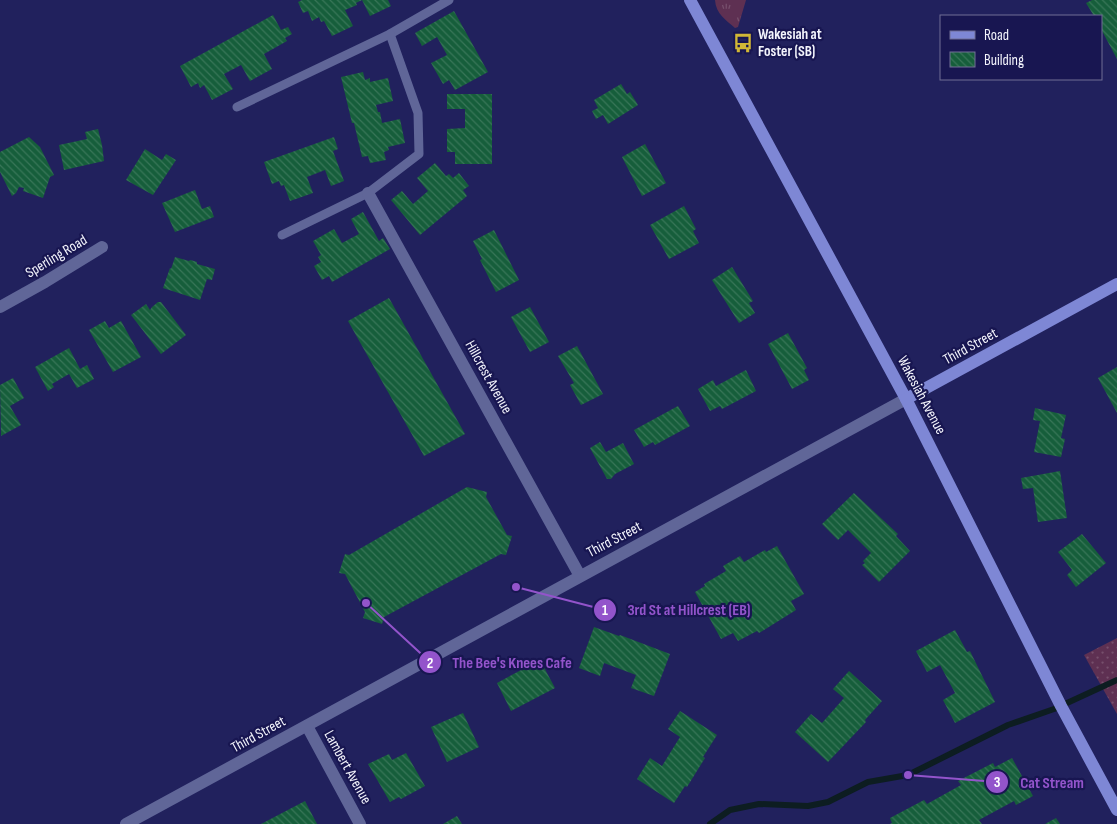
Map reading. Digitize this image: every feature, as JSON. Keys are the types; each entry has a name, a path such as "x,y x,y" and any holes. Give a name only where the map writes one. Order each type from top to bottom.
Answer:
{"main road":[{"name":"Wakesiah Avenue","path":"690,0 906,399 1061,706 1117,810"},
{"name":"Third Street","path":"906,399 1117,284"}],"street":[{"name":"Hillcrest Avenue","path":"368,193 580,576"},
{"name":"Sperling Road","path":"0,307 102,247"},
{"name":"Third Street","path":"126,824 906,399"},
{"name":"Lambert Avenue","path":"306,726 360,824"}],"lane":[{"path":"237,107 390,34 450,0"},
{"path":"282,235 368,193 419,154 418,113 390,34"}],"green space":[{"path":"715,0 746,0 738,27 735,28 722,16 717,9"},
{"path":"1117,638 1117,714 1084,655"}],"building":[{"path":"302,0 362,0 356,3 357,5 345,10 353,26 332,36 324,21 321,22 319,17 312,21 308,11 303,13 298,2"},
{"path":"362,0 388,0 391,6 370,16"},
{"path":"1092,0 1117,0 1117,59 1102,31 1102,15 1093,15 1086,3"},
{"path":"454,11 488,72 455,90 449,80 443,84 431,63 447,55 437,37 422,46 415,33"},
{"path":"273,15 281,30 288,27 292,34 285,38 287,41 264,54 272,69 250,81 241,65 224,74 233,89 212,100 204,85 200,88 198,83 191,87 180,66"},
{"path":"363,72 365,80 370,78 370,82 388,78 393,101 376,105 378,112 380,112 382,123 400,119 405,143 388,147 389,150 384,152 386,160 370,163 368,156 362,157 341,77"},
{"path":"621,84 627,94 630,92 638,105 608,124 603,115 596,119 592,111 598,108 594,100"},
{"path":"447,94 492,94 492,164 455,164 455,152 447,152 447,129 465,128 465,109 447,109"},
{"path":"98,129 104,161 64,170 59,145 87,139 85,132"},
{"path":"29,137 40,147 54,175 50,177 43,198 23,191 24,188 19,187 12,196 0,172 0,152"},
{"path":"334,137 338,149 333,151 344,181 331,186 325,170 307,177 313,193 290,201 284,185 281,186 279,181 272,184 264,162"},
{"path":"645,144 666,183 642,196 622,157"},
{"path":"145,149 162,160 166,154 176,160 153,195 126,180"},
{"path":"435,163 446,176 449,174 453,178 459,173 469,186 463,190 467,196 420,235 391,200 402,191 413,204 428,191 417,178"},
{"path":"195,190 202,209 210,206 214,217 175,232 162,203"},
{"path":"684,206 696,229 693,231 699,243 669,259 650,225"},
{"path":"363,212 379,241 383,238 390,249 332,282 329,276 322,280 314,266 321,262 318,257 321,255 313,241 334,229 342,243 359,234 351,219"},
{"path":"494,230 519,280 496,292 473,241"},
{"path":"175,257 194,261 197,264 215,269 212,280 207,279 200,300 163,288"},
{"path":"732,267 753,301 749,303 755,313 739,323 712,280"},
{"path":"389,298 465,434 424,456 348,321"},
{"path":"158,302 161,302 186,335 161,354 131,315 146,304 150,310"},
{"path":"530,307 549,342 530,352 511,317"},
{"path":"105,321 109,328 121,321 141,357 113,372 89,330"},
{"path":"788,333 807,368 804,370 809,380 792,389 768,344"},
{"path":"577,346 603,394 581,405 570,385 574,383 558,356"},
{"path":"69,348 80,369 87,365 94,379 77,388 69,374 52,384 54,387 48,391 35,367"},
{"path":"1117,367 1117,413 1098,378"},
{"path":"746,370 756,391 722,409 720,406 710,411 698,389 713,380 716,386"},
{"path":"13,378 24,398 10,406 21,425 1,436 0,385"},
{"path":"678,406 690,426 655,445 653,442 644,447 634,430"},
{"path":"1035,408 1066,415 1061,438 1065,439 1061,457 1034,452 1040,421 1033,420"},
{"path":"600,442 606,452 623,443 634,464 615,474 611,479 607,479 590,448"},
{"path":"1060,471 1067,518 1038,522 1033,488 1023,489 1021,478"},
{"path":"467,487 487,492 486,497 507,535 512,536 506,555 501,554 384,617 382,624 363,618 365,612 345,574 339,573 345,554 349,555"},
{"path":"854,493 898,534 896,536 910,551 879,582 862,565 865,563 863,561 871,553 848,530 838,540 822,524"},
{"path":"1082,534 1106,563 1076,587 1067,575 1072,570 1058,552"},
{"path":"777,546 804,594 791,601 796,610 759,633 757,631 738,641 733,633 721,639 695,592 705,586 704,584 726,571 723,566 740,556 744,562 765,550 766,552"},
{"path":"594,627 670,654 654,696 631,688 636,675 604,663 600,676 579,668"},
{"path":"955,630 967,652 970,651 995,702 955,723 943,700 955,693 940,665 927,672 916,651"},
{"path":"540,660 555,688 511,711 497,683"},
{"path":"849,671 882,701 865,720 866,722 828,762 795,732 811,714 822,723 844,698 833,689"},
{"path":"680,711 717,735 687,787 685,786 674,803 637,779 650,758 662,766 680,737 668,729"},
{"path":"463,713 479,747 447,762 431,727"},
{"path":"406,753 425,786 401,799 399,797 390,802 368,764 389,754 392,760"},
{"path":"1012,758 1033,796 1016,805 1014,801 979,820 982,824 890,824 892,823 890,818 924,800 927,804 961,785 958,781 993,763 995,767"},
{"path":"305,801 317,824 261,824"},
{"path":"457,816 462,824 443,824"},
{"path":"1056,818 1060,824 1045,824"}],"waterway":[{"path":"710,824 730,810 759,804 808,806 828,802 868,782 908,775 1008,725 1054,709 1117,680"}],"place":[{"name":"Wakesiah at Foster (SB)","path":"743,43"},
{"name":"3rd St at Hillcrest (EB)","path":"516,587"},
{"name":"The Bee's Knees Cafe","path":"366,603"},
{"name":"Cat Stream","path":"908,775"}]}
